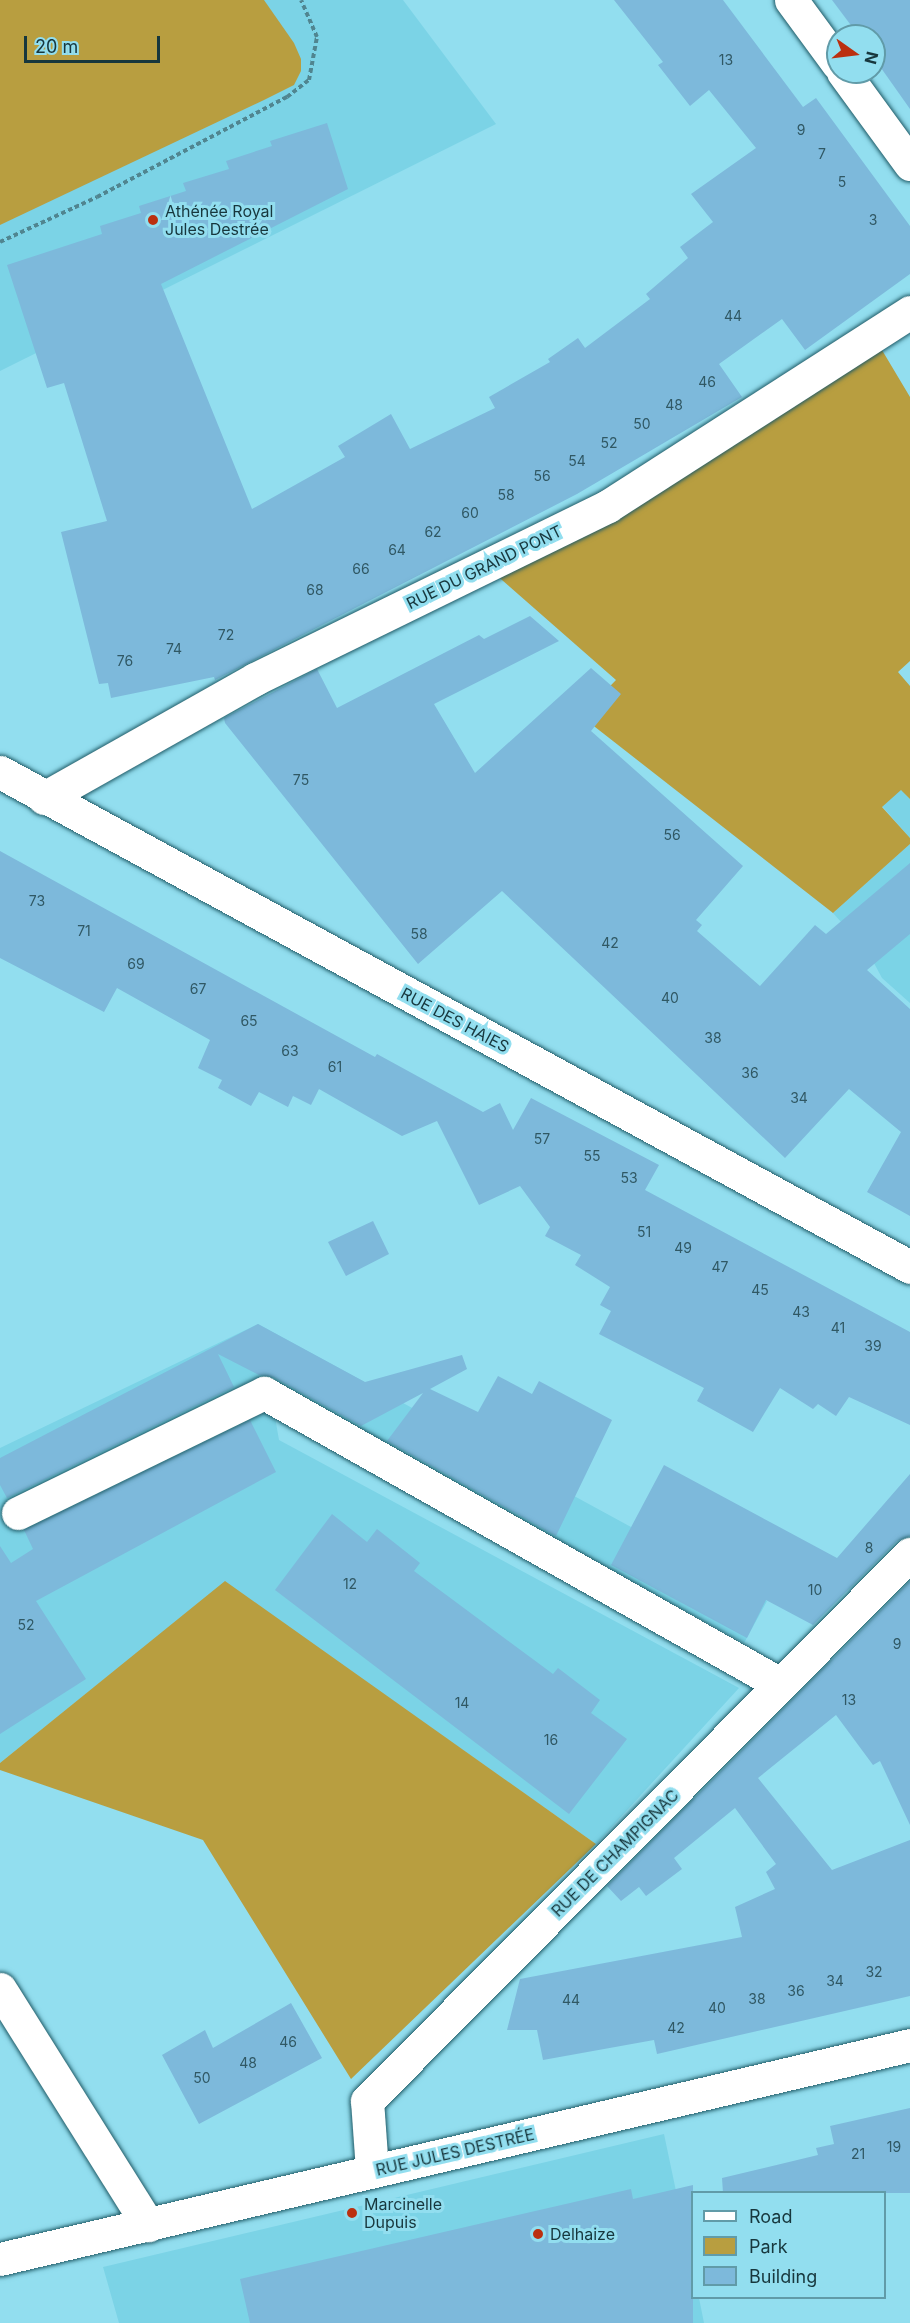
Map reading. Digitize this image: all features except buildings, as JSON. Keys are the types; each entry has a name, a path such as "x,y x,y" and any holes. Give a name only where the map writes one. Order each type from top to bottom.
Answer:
{"street":[{"path":"791,0 826,48"},
{"path":"852,84 910,164"},
{"name":"RUE DU GRAND PONT","path":"44,798 255,679 608,506 910,312"},
{"name":"RUE DES HAIES","path":"0,772 44,798 910,1267"},
{"path":"18,1513 264,1393 780,1684"},
{"name":"RUE DE CHAMPIGNAC","path":"372,2170 367,2101 910,1554"},
{"path":"0,1989 148,2225"},
{"name":"RUE JULES DESTRÉE","path":"0,2259 910,2045"}],"path":[{"path":"0,242 97,197 276,103 309,80 317,37 301,0"}],"shaded area":[{"name":"Athénée Royal Jules Destrée","path":"0,0 403,0 496,124 0,371"},
{"path":"901,789 910,799 910,838 882,806"},
{"path":"910,844 910,1003 882,978 868,952 833,913"},
{"path":"258,1324 767,1601 744,1643 269,1383 279,1440 739,1688 596,1844 225,1582 0,1763 0,1448"},
{"path":"664,2134 691,2262 691,2299 699,2299 704,2323 119,2323 103,2267"}],"green space":[{"path":"0,0 264,0 294,43 301,59 301,71 294,85 0,225"},
{"path":"873,335 910,397 910,661 898,672 910,686 910,799 901,790 882,807 910,838 910,844 833,913 581,716 616,680 486,566"},
{"path":"225,1581 596,1844 351,2079 203,1840 0,1770 0,1763"}],"place":[{"name":"Athénée Royal Jules Destrée","path":"153,220"},
{"name":"Marcinelle Dupuis","path":"352,2213"},
{"name":"Delhaize","path":"538,2234"}]}
